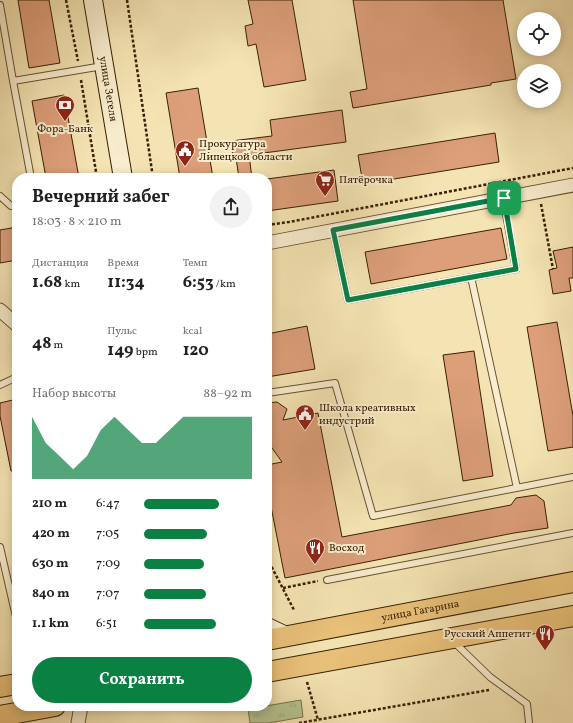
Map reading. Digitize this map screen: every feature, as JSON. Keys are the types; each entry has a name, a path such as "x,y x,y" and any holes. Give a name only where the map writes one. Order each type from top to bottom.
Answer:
{"main road":[{"name":"улица Зегеля","path":"93,0 122,173"},
{"name":"улица Гагарина","path":"277,638 573,582"},
{"path":"272,671 573,616"},
{"path":"0,686 12,685"},
{"path":"0,716 28,711"}],"street":[{"path":"272,242 573,185"},
{"path":"0,310 12,321"},
{"path":"78,723 80,711"}],"lane":[{"path":"0,5 29,173"},
{"path":"13,80 104,66"},
{"path":"0,196 12,206"},
{"path":"333,230 348,300 516,269 504,198"},
{"path":"471,277 517,488"},
{"path":"0,385 12,379"},
{"path":"272,392 335,383 373,516 573,477"},
{"path":"327,580 573,533"},
{"path":"0,548 12,600"},
{"path":"450,638 490,677 527,704 529,723"}],"path":[{"path":"66,0 96,173"},
{"path":"127,0 152,173"},
{"path":"272,224 573,168"},
{"path":"539,192 553,269"},
{"path":"272,567 294,610"},
{"path":"283,588 327,580"},
{"path":"307,680 318,720"},
{"path":"299,723 505,687"}],"green space":[{"path":"301,700 303,717 269,723 250,723 248,711 272,711 272,705"}],"building":[{"path":"18,0 49,0 60,63 29,68"},
{"path":"248,0 292,0 306,80 264,87 256,44 248,46 245,26 253,24"},
{"path":"353,0 503,0 516,79 491,83 491,85 353,108 350,92 367,89"},
{"path":"198,88 212,173 179,173 166,93"},
{"path":"64,95 78,173 45,173 32,101"},
{"path":"342,110 346,142 249,155 251,173 238,173 236,158 233,158 231,141 272,136 270,120"},
{"path":"495,133 499,162 363,184 358,155"},
{"path":"334,170 338,201 272,210 272,178"},
{"path":"12,228 12,261 0,263 0,230"},
{"path":"501,228 507,259 371,284 365,252"},
{"path":"573,247 573,278 569,278 571,291 553,294 549,270 557,268 553,251"},
{"path":"557,322 573,416 573,447 548,451 527,327"},
{"path":"307,326 315,369 272,376 272,333"},
{"path":"474,351 493,476 463,481 443,355"},
{"path":"12,400 12,471 0,416 0,403"},
{"path":"272,402 277,402 287,409 283,420 318,413 342,537 511,505 516,498 536,495 544,501 548,528 514,533 285,578 272,512 272,464 282,462 272,448"}],"place":[{"name":"Фора-Банк","path":"65,122"},
{"name":"Прокуратура Липецкой области","path":"185,167"},
{"name":"Пятёрочка","path":"325,197"},
{"name":"Школа креативных индустрий","path":"305,431"},
{"name":"Восход","path":"315,565"},
{"name":"Русский Аппетит","path":"545,651"}],"route":[{"path":"504,198 516,269 348,300 333,230 504,198"}]}
